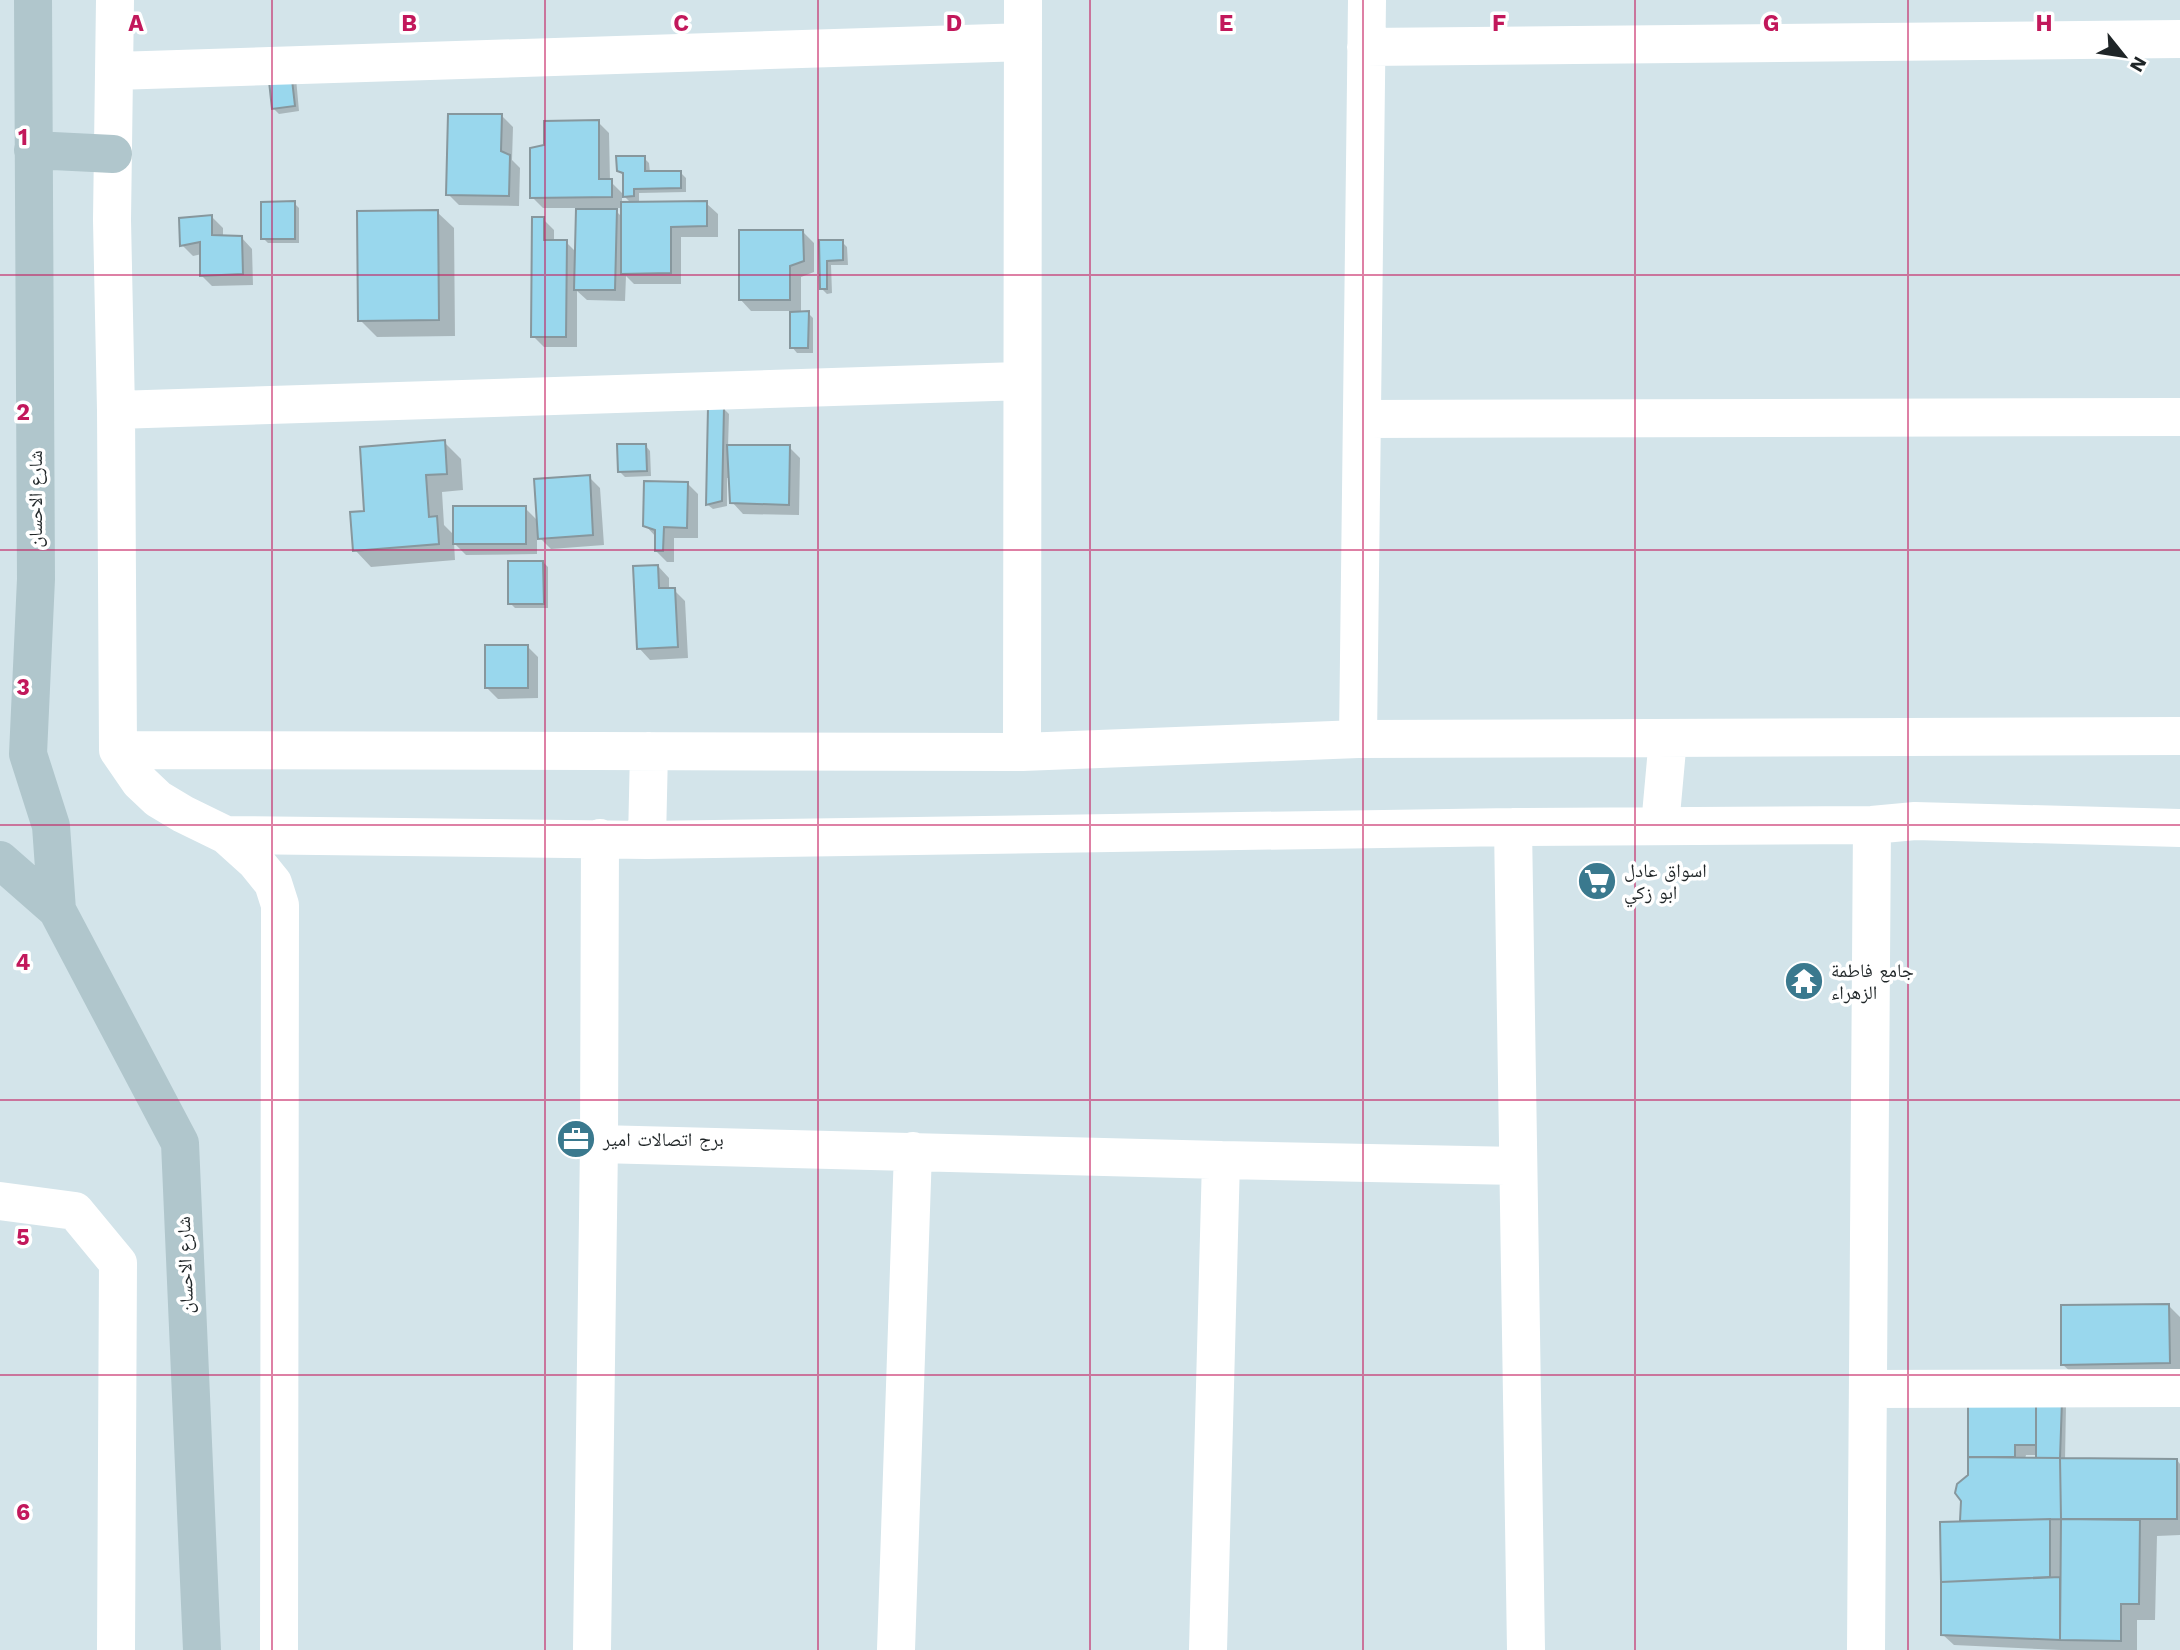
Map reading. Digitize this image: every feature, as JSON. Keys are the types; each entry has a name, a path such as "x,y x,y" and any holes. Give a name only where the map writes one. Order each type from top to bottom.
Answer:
{"street":[{"name":"شارع الاحسان","path":"33,0 36,579 28,754 51,826 57,910"},
{"path":"115,0 112,220 118,750 140,782 158,799 226,835 256,862 272,883 280,905 279,1650"},
{"path":"1022,752 1023,0"},
{"path":"1358,739 1367,0"},
{"path":"1366,47 2180,39"},
{"path":"116,71 1023,42"},
{"path":"33,150 114,154"},
{"path":"116,410 1022,381"},
{"path":"1362,419 2180,417"},
{"path":"118,750 1022,752 1358,739 2180,736"},
{"path":"1660,827 1668,738"},
{"path":"647,840 649,751"},
{"path":"226,835 647,840 1513,827 1872,825 1915,821 2180,828"},
{"path":"1866,1650 1872,825"},
{"path":"1513,827 1526,1650"},
{"path":"592,1650 600,838"},
{"name":"شارع الاحسان","path":"0,860 57,910 180,1143 202,1650"},
{"path":"599,1144 1518,1166"},
{"path":"896,1650 912,1152"},
{"path":"1208,1650 1222,1160"},
{"path":"0,1201 75,1211 118,1263 116,1650"},
{"path":"1869,1389 2180,1388"}],"building":[{"path":"291,71 295,106 272,109 268,72"},
{"path":"448,114 502,114 501,151 510,155 509,196 446,195"},
{"path":"599,120 599,179 612,179 612,197 530,198 530,148 544,145 544,121"},
{"path":"616,156 645,156 645,171 681,171 681,188 634,189 634,196 623,197 623,173 617,171"},
{"path":"295,201 295,239 261,239 261,202"},
{"path":"707,201 707,226 671,227 671,273 621,274 621,202"},
{"path":"576,209 617,209 615,290 574,290"},
{"path":"438,210 439,320 358,321 357,211"},
{"path":"212,215 212,235 242,236 243,274 200,276 200,242 180,246 179,218"},
{"path":"532,217 544,217 544,240 567,240 566,337 531,337"},
{"path":"739,230 803,230 804,261 790,266 790,300 739,300"},
{"path":"819,240 843,240 843,260 827,261 827,289 820,289"},
{"path":"809,311 808,348 790,348 790,312"},
{"path":"708,407 724,407 722,501 706,505"},
{"path":"445,440 447,474 426,475 429,517 437,516 439,544 353,551 350,512 364,511 360,447"},
{"path":"617,444 646,444 647,471 618,472"},
{"path":"727,445 790,445 789,505 730,503"},
{"path":"590,475 593,535 538,539 534,479"},
{"path":"644,481 688,482 687,528 664,527 663,551 655,551 655,530 643,526"},
{"path":"453,506 526,506 526,544 453,544"},
{"path":"508,561 543,561 544,604 508,604"},
{"path":"658,565 659,588 675,588 678,647 637,649 633,566"},
{"path":"485,645 528,645 528,688 485,688"},
{"path":"2169,1304 2170,1363 2061,1365 2061,1305"},
{"path":"2036,1400 2036,1445 2015,1445 2015,1457 1968,1457 1968,1401"},
{"path":"2036,1400 2062,1400 2060,1458 2036,1458"},
{"path":"1968,1457 2060,1458 2061,1519 1960,1521 1961,1501 1955,1493 1957,1484 1968,1475"},
{"path":"2060,1458 2177,1459 2177,1519 2061,1519"},
{"path":"2050,1519 2050,1577 1941,1582 1940,1522"},
{"path":"2061,1519 2140,1520 2139,1604 2121,1604 2121,1641 2060,1640"},
{"path":"2060,1577 2060,1640 1941,1635 1941,1582"}],"place":[{"name":"اسواق عادل ابو زكي","path":"1597,881"},
{"name":"جامع فاطمة الزهراء","path":"1804,981"},
{"name":"برج اتصالات امير","path":"576,1139"}]}
